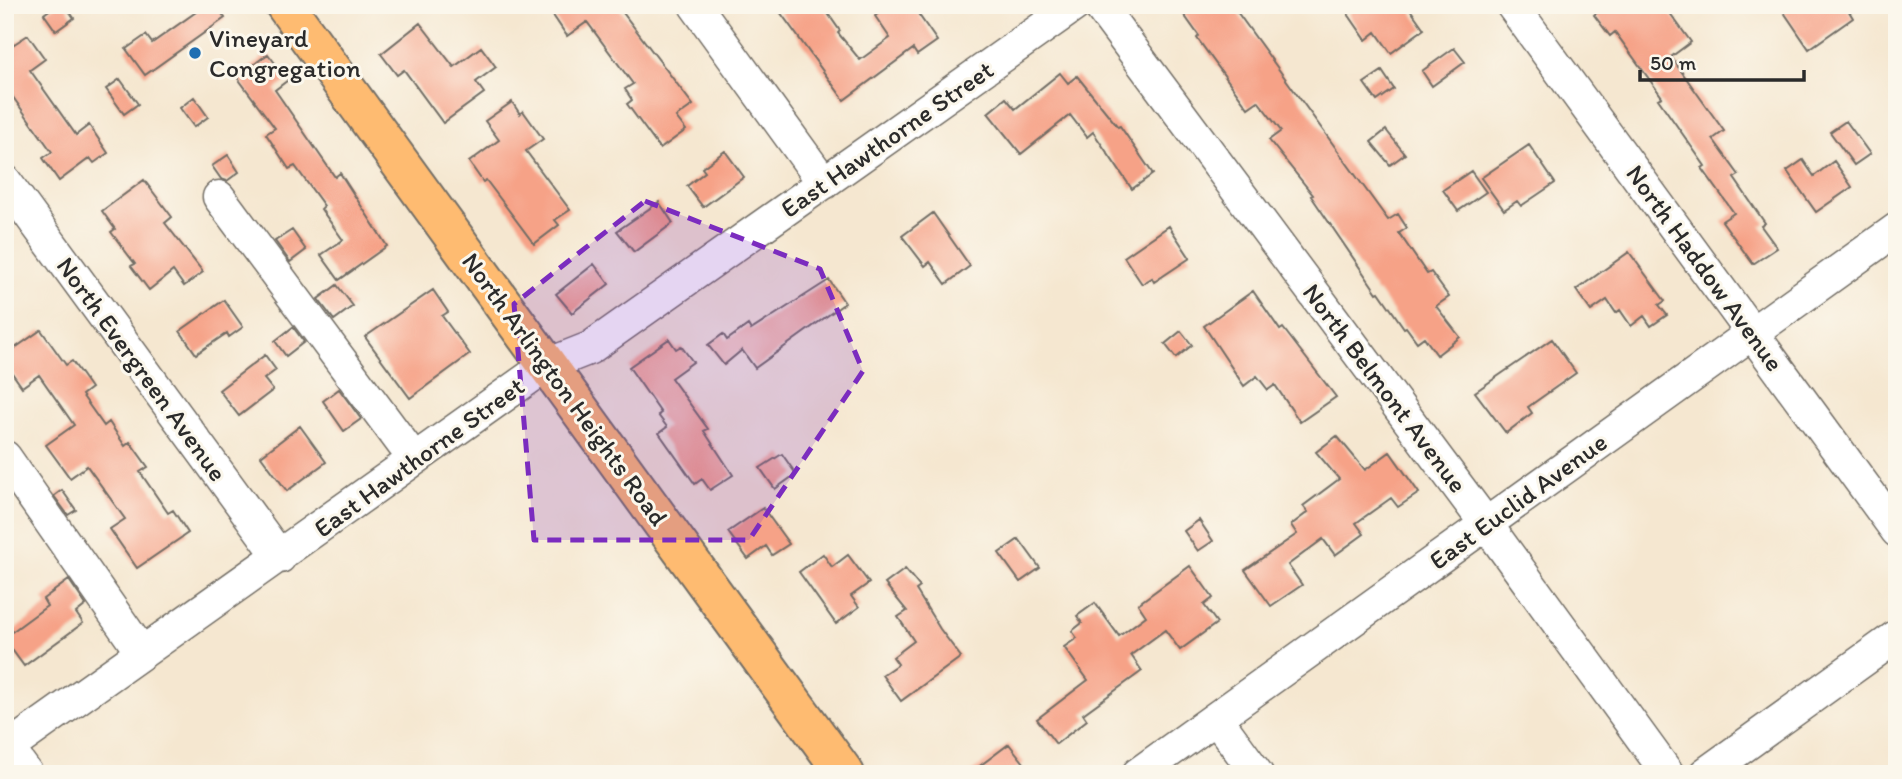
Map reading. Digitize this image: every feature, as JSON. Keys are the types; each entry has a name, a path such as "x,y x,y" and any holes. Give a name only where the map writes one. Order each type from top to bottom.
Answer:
{"main road":[{"name":"North Arlington Heights Road","path":"285,5 845,774"}],"street":[{"path":"695,5 824,183"},
{"name":"East Hawthorne Street","path":"6,747 547,365 590,348 1075,5"},
{"name":"North Belmont Avenue","path":"1099,5 1486,524 1668,774"},
{"name":"North Haddow Avenue","path":"1513,5 1897,531"},
{"name":"North Evergreen Avenue","path":"5,181 280,556"},
{"path":"219,197 414,459"},
{"name":"East Euclid Avenue","path":"1138,774 1897,229"},
{"path":"5,457 142,653"},
{"path":"1705,774 1897,636"},
{"path":"1216,718 1257,774"},
{"path":"6,747 27,774"}],"highlighted area":[{"path":"645,201 820,269 863,371 749,540 534,540 514,304"}],"building":[{"path":"56,5 65,5 74,18 56,31 44,14"},
{"path":"206,5 216,5 225,18 145,75 126,49 146,35 152,43"},
{"path":"546,5 617,5 693,105 676,117 686,130 660,149 627,104 632,100 625,89 633,84 587,22 567,36"},
{"path":"775,5 822,5 840,31 838,33 860,60 890,38 875,16 890,5 912,5 937,41 917,55 913,49 844,100"},
{"path":"1177,5 1232,5 1388,220 1398,214 1407,228 1399,233 1427,274 1431,272 1449,297 1436,306 1460,337 1437,355 1424,337 1417,342 1406,327 1404,328 1379,292 1377,293 1311,196 1313,195 1269,140 1281,131 1258,101 1248,108 1197,38 1199,36"},
{"path":"1360,5 1407,5 1424,29 1391,53 1376,32 1366,40 1348,14"},
{"path":"1607,5 1664,5 1691,42 1671,57 1724,131 1713,139 1739,175 1734,178 1765,223 1761,226 1777,248 1753,264 1722,221 1734,213 1658,99 1662,97 1615,32 1610,36 1594,15"},
{"path":"1779,5 1845,5 1853,18 1809,49"},
{"path":"420,23 454,67 481,47 496,67 476,82 484,93 443,123 404,70 397,75 381,54"},
{"path":"28,35 45,59 30,70 76,135 89,125 108,153 94,163 90,158 59,181 43,158 52,152 5,86 5,50"},
{"path":"1454,48 1465,62 1432,86 1422,71"},
{"path":"268,54 288,80 275,90 335,177 340,173 387,246 339,280 321,255 343,240 321,209 324,206 295,166 289,169 266,134 275,128 237,77"},
{"path":"1382,71 1394,89 1377,101 1364,83"},
{"path":"1060,73 1068,83 1077,76 1118,127 1120,126 1153,174 1132,189 1093,132 1087,137 1070,115 1021,154 988,113 1006,98 1015,109"},
{"path":"120,79 138,104 124,114 106,89"},
{"path":"194,97 208,117 194,127 180,108"},
{"path":"512,102 520,114 523,111 543,139 526,151 570,210 555,220 559,225 534,244 486,180 483,182 469,162 499,140 485,121"},
{"path":"1846,121 1870,154 1854,165 1830,132"},
{"path":"1386,130 1405,154 1390,165 1371,142"},
{"path":"1529,145 1555,183 1521,206 1517,201 1504,210 1481,178"},
{"path":"725,151 744,177 703,207 687,186 705,172 702,168"},
{"path":"228,155 239,172 227,181 221,179 212,166"},
{"path":"1803,160 1814,176 1834,161 1852,187 1816,212 1787,171"},
{"path":"1471,171 1486,192 1458,211 1443,190"},
{"path":"144,180 172,217 165,223 203,272 184,286 173,271 149,290 131,266 135,264 111,232 115,229 102,211"},
{"path":"659,202 673,223 634,252 617,231"},
{"path":"933,213 970,266 946,284 930,262 925,266 902,236"},
{"path":"1169,226 1190,258 1154,282 1152,278 1142,284 1124,257"},
{"path":"292,230 306,250 290,262 275,241"},
{"path":"1629,252 1665,301 1659,305 1667,315 1651,326 1644,316 1631,326 1620,310 1616,313 1607,300 1591,311 1576,290"},
{"path":"594,264 609,284 572,313 556,294"},
{"path":"829,280 845,303 755,368 742,350 724,365 708,345 723,334 727,340 748,325 751,330"},
{"path":"337,285 353,306 334,320 318,299"},
{"path":"433,290 448,312 442,316 470,354 410,398 365,337"},
{"path":"1253,291 1280,330 1283,328 1336,397 1300,422 1275,385 1268,390 1257,376 1244,386 1204,326"},
{"path":"224,300 243,327 229,337 227,333 196,354 180,331"},
{"path":"293,327 304,342 286,356 275,341"},
{"path":"41,330 66,365 72,361 91,388 82,395 104,426 109,422 125,446 130,442 148,467 140,472 168,513 173,510 188,533 137,568 110,529 125,519 87,466 70,478 46,445 74,425 39,375 22,387 5,363 5,355"},
{"path":"1181,331 1192,345 1176,358 1165,344"},
{"path":"669,339 676,349 681,346 693,362 671,378 708,429 704,431 733,475 710,490 702,479 695,484 659,433 667,427 658,415 661,413 629,367"},
{"path":"1552,339 1576,373 1528,407 1532,413 1506,433 1475,392"},
{"path":"265,355 276,370 264,379 273,390 239,416 219,390"},
{"path":"339,389 361,419 344,431 323,401"},
{"path":"300,426 326,462 287,491 261,456"},
{"path":"1337,436 1365,470 1390,452 1419,493 1398,507 1391,498 1356,523 1364,534 1335,555 1323,539 1288,565 1302,585 1271,606 1245,570 1297,534 1291,525 1308,512 1303,506 1339,479 1316,452"},
{"path":"782,454 796,474 775,489 760,468"},
{"path":"62,490 76,510 68,515 54,496"},
{"path":"763,508 789,544 772,555 766,546 748,559 728,532"},
{"path":"1199,520 1213,541 1198,551 1184,531"},
{"path":"1019,539 1040,568 1020,582 999,553"},
{"path":"823,554 832,567 848,555 869,583 851,596 859,607 836,624 799,572"},
{"path":"1190,566 1213,598 1204,605 1217,623 1180,650 1165,630 1131,655 1142,671 1083,714 1087,720 1056,744 1037,719 1088,680 1064,647 1077,638 1072,631 1082,623 1077,616 1095,603 1119,636 1146,616 1138,604"},
{"path":"905,569 920,587 916,590 961,657 901,701 882,675 898,664 893,657 914,641 898,617 907,611 885,584"},
{"path":"69,580 86,605 76,613 83,623 24,666 5,637 47,606 43,599"},
{"path":"1009,744 1024,763 1010,774 969,774"}],"place":[{"name":"Vineyard Congregation","path":"195,53"}]}
